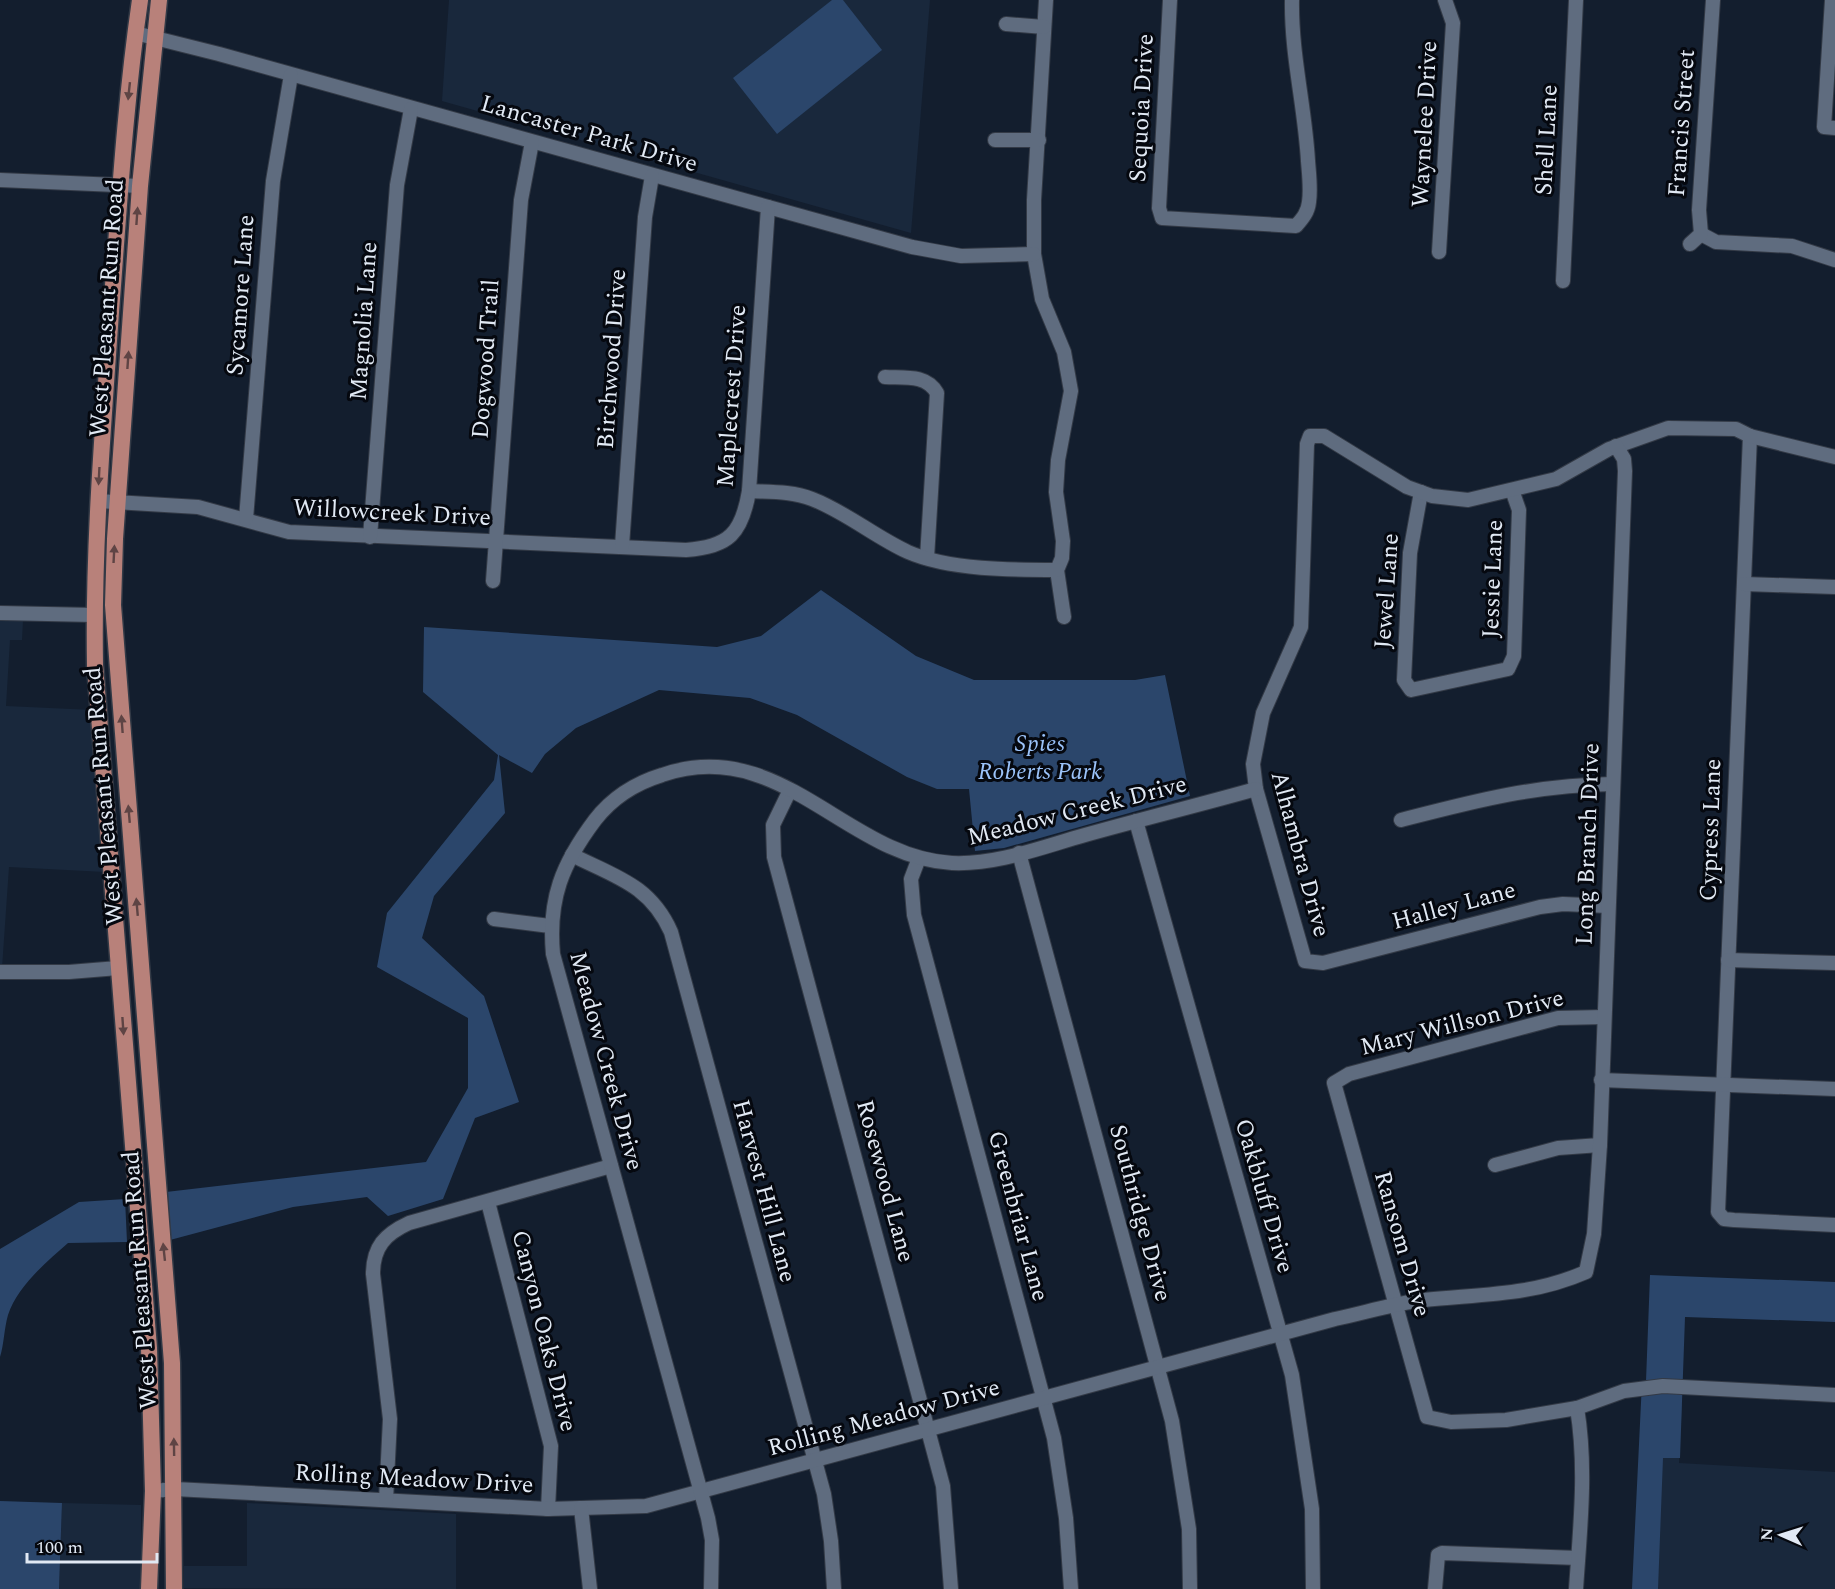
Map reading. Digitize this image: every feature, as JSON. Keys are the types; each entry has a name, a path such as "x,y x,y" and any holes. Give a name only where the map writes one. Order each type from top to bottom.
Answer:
{"main road":[{"name":"West Pleasant Run Road","path":"140,0 121,186 98,501 94,615 104,785 149,1348 153,1491 149,1589"},
{"name":"West Pleasant Run Road","path":"159,0 153,36 140,186 118,502 114,613 172,1363 175,1489 174,1589"},
{"path":"94,615 114,613"},
{"path":"104,785 126,783"},
{"path":"118,968 142,966"},
{"path":"131,1132 153,1130"}],"street":[{"path":"1046,0 1034,254 1042,299 1064,352 1071,391 1058,460 1056,492 1063,541 1062,558 1057,570 1064,617"},
{"name":"Sequoia Drive","path":"1170,0 1159,208 1162,218 1296,226 1305,215 1309,202 1309,180 1293,38 1292,0"},
{"name":"Waynelee Drive","path":"1439,252 1453,23 1445,0"},
{"name":"Shell Lane","path":"1563,281 1576,0"},
{"name":"Francis Street","path":"1701,234 1699,210 1713,0"},
{"path":"1830,128 1832,0"},
{"path":"1006,24 1044,27"},
{"name":"Lancaster Park Drive","path":"135,33 153,36 912,248 961,256 1034,254"},
{"name":"Sycamore Lane","path":"246,519 273,181 291,75"},
{"name":"Magnolia Lane","path":"370,537 397,185 411,109"},
{"path":"995,140 1039,140"},
{"name":"Dogwood Trail","path":"493,581 521,200 532,142"},
{"name":"Birchwood Drive","path":"621,546 645,217 652,176"},
{"path":"0,180 140,186"},
{"name":"Maplecrest Drive","path":"686,550 705,548 731,536 740,526 749,491 768,207"},
{"path":"1690,243 1701,234 1716,242 1792,246 1835,260"},
{"path":"885,377 920,379 932,385 937,393 927,558"},
{"path":"1421,492 1432,496 1468,500 1556,479 1616,446 1668,428 1736,429 1750,436 1835,457"},
{"name":"Alhambra Drive","path":"1312,963 1305,961 1256,789 1253,764 1263,713 1301,627 1307,444 1310,436 1324,436 1407,487 1421,492"},
{"name":"Cypress Lane","path":"1750,436 1718,1212 1724,1219 1835,1225"},
{"name":"Long Branch Drive","path":"1592,1244 1600,1145 1625,471 1623,459 1616,446"},
{"name":"Jessie Lane","path":"1412,690 1508,669 1514,656 1519,510 1512,490"},
{"path":"749,491 790,493 811,499 908,552 927,558 994,568 1057,570"},
{"name":"Jewel Lane","path":"1412,690 1404,680 1410,553 1421,492"},
{"name":"Willowcreek Drive","path":"98,501 198,507 289,532 686,550"},
{"path":"1744,584 1835,587"},
{"path":"0,613 94,615"},
{"name":"Meadow Creek Drive","path":"711,1589 712,1540 708,1518 558,981 550,926 552,905 572,855 606,806 644,781 670,772 707,766 728,767 754,773 790,789 890,846 918,858 964,863 984,862 1256,789"},
{"path":"1401,820 1527,790 1613,784"},
{"name":"Rosewood Lane","path":"790,789 773,825 774,857 943,1486 951,1589"},
{"name":"Oakbluff Drive","path":"1136,821 1292,1375 1309,1482 1314,1539 1313,1589"},
{"name":"Southridge Drive","path":"1019,853 1172,1421 1186,1508 1190,1589"},
{"name":"Harvest Hill Lane","path":"572,855 626,881 652,899 663,913 671,933 828,1517 834,1589"},
{"name":"Greenbriar Lane","path":"918,858 911,879 914,915 1060,1462 1071,1589"},
{"name":"Halley Lane","path":"1312,963 1323,963 1540,907 1608,906"},
{"path":"494,919 550,926"},
{"path":"1728,960 1835,963"},
{"path":"0,972 69,972 118,968"},
{"name":"Mary Willson Drive","path":"1334,1083 1348,1074 1558,1018 1604,1017"},
{"path":"1601,1080 1835,1089"},
{"name":"Ransom Drive","path":"1334,1083 1427,1417 1451,1422 1506,1420 1577,1408"},
{"path":"1495,1165 1558,1148 1600,1145"},
{"path":"386,1500 390,1419 373,1259 377,1247 392,1231 409,1223 611,1166"},
{"name":"Canyon Oaks Drive","path":"488,1202 551,1446 548,1509"},
{"name":"Rolling Meadow Drive","path":"153,1491 175,1489 548,1509 646,1506 1279,1334 1423,1300 1509,1294 1565,1281 1586,1272 1592,1244"},
{"path":"1576,1589 1582,1469 1582,1440 1577,1408 1624,1391 1663,1386 1835,1395"},
{"path":"581,1508 590,1589"},
{"path":"1435,1589 1438,1555 1578,1558"}],"shaded area":[{"path":"449,0 930,0 911,233 442,101"},
{"path":"0,619 23,620 22,640 10,640 6,706 93,710 105,872 9,867 2,968 0,967"},
{"path":"1657,1401 1682,1404 1679,1463 1835,1472 1835,1589 1647,1589"},
{"path":"62,1503 141,1505 141,1589 59,1589"},
{"path":"247,1503 456,1514 456,1589 184,1588 184,1566 247,1566"}],"green space":[{"path":"832,0 843,0 882,50 777,134 733,78"},
{"name":"Spies Roberts Park","path":"821,590 916,656 974,680 1135,680 1165,675 1190,796 1004,848 975,851 969,789 937,789 907,777 797,715 750,698 659,690 576,728 545,754 532,773 499,755 505,813 434,896 422,938 484,996 519,1102 475,1118 443,1199 388,1216 367,1197 293,1207 170,1240 166,1192 426,1162 468,1088 468,1018 377,967 387,913 494,780 498,755 423,692 424,627 717,647 761,636"},
{"path":"125,1199 127,1242 68,1243 51,1258 25,1285 12,1305 0,1357 0,1249 79,1202"},
{"path":"1650,1275 1835,1282 1835,1322 1685,1317 1680,1458 1663,1458 1658,1589 1632,1589 1642,1382 1646,1381"},
{"path":"0,1501 62,1503 59,1589 0,1589"}]}
